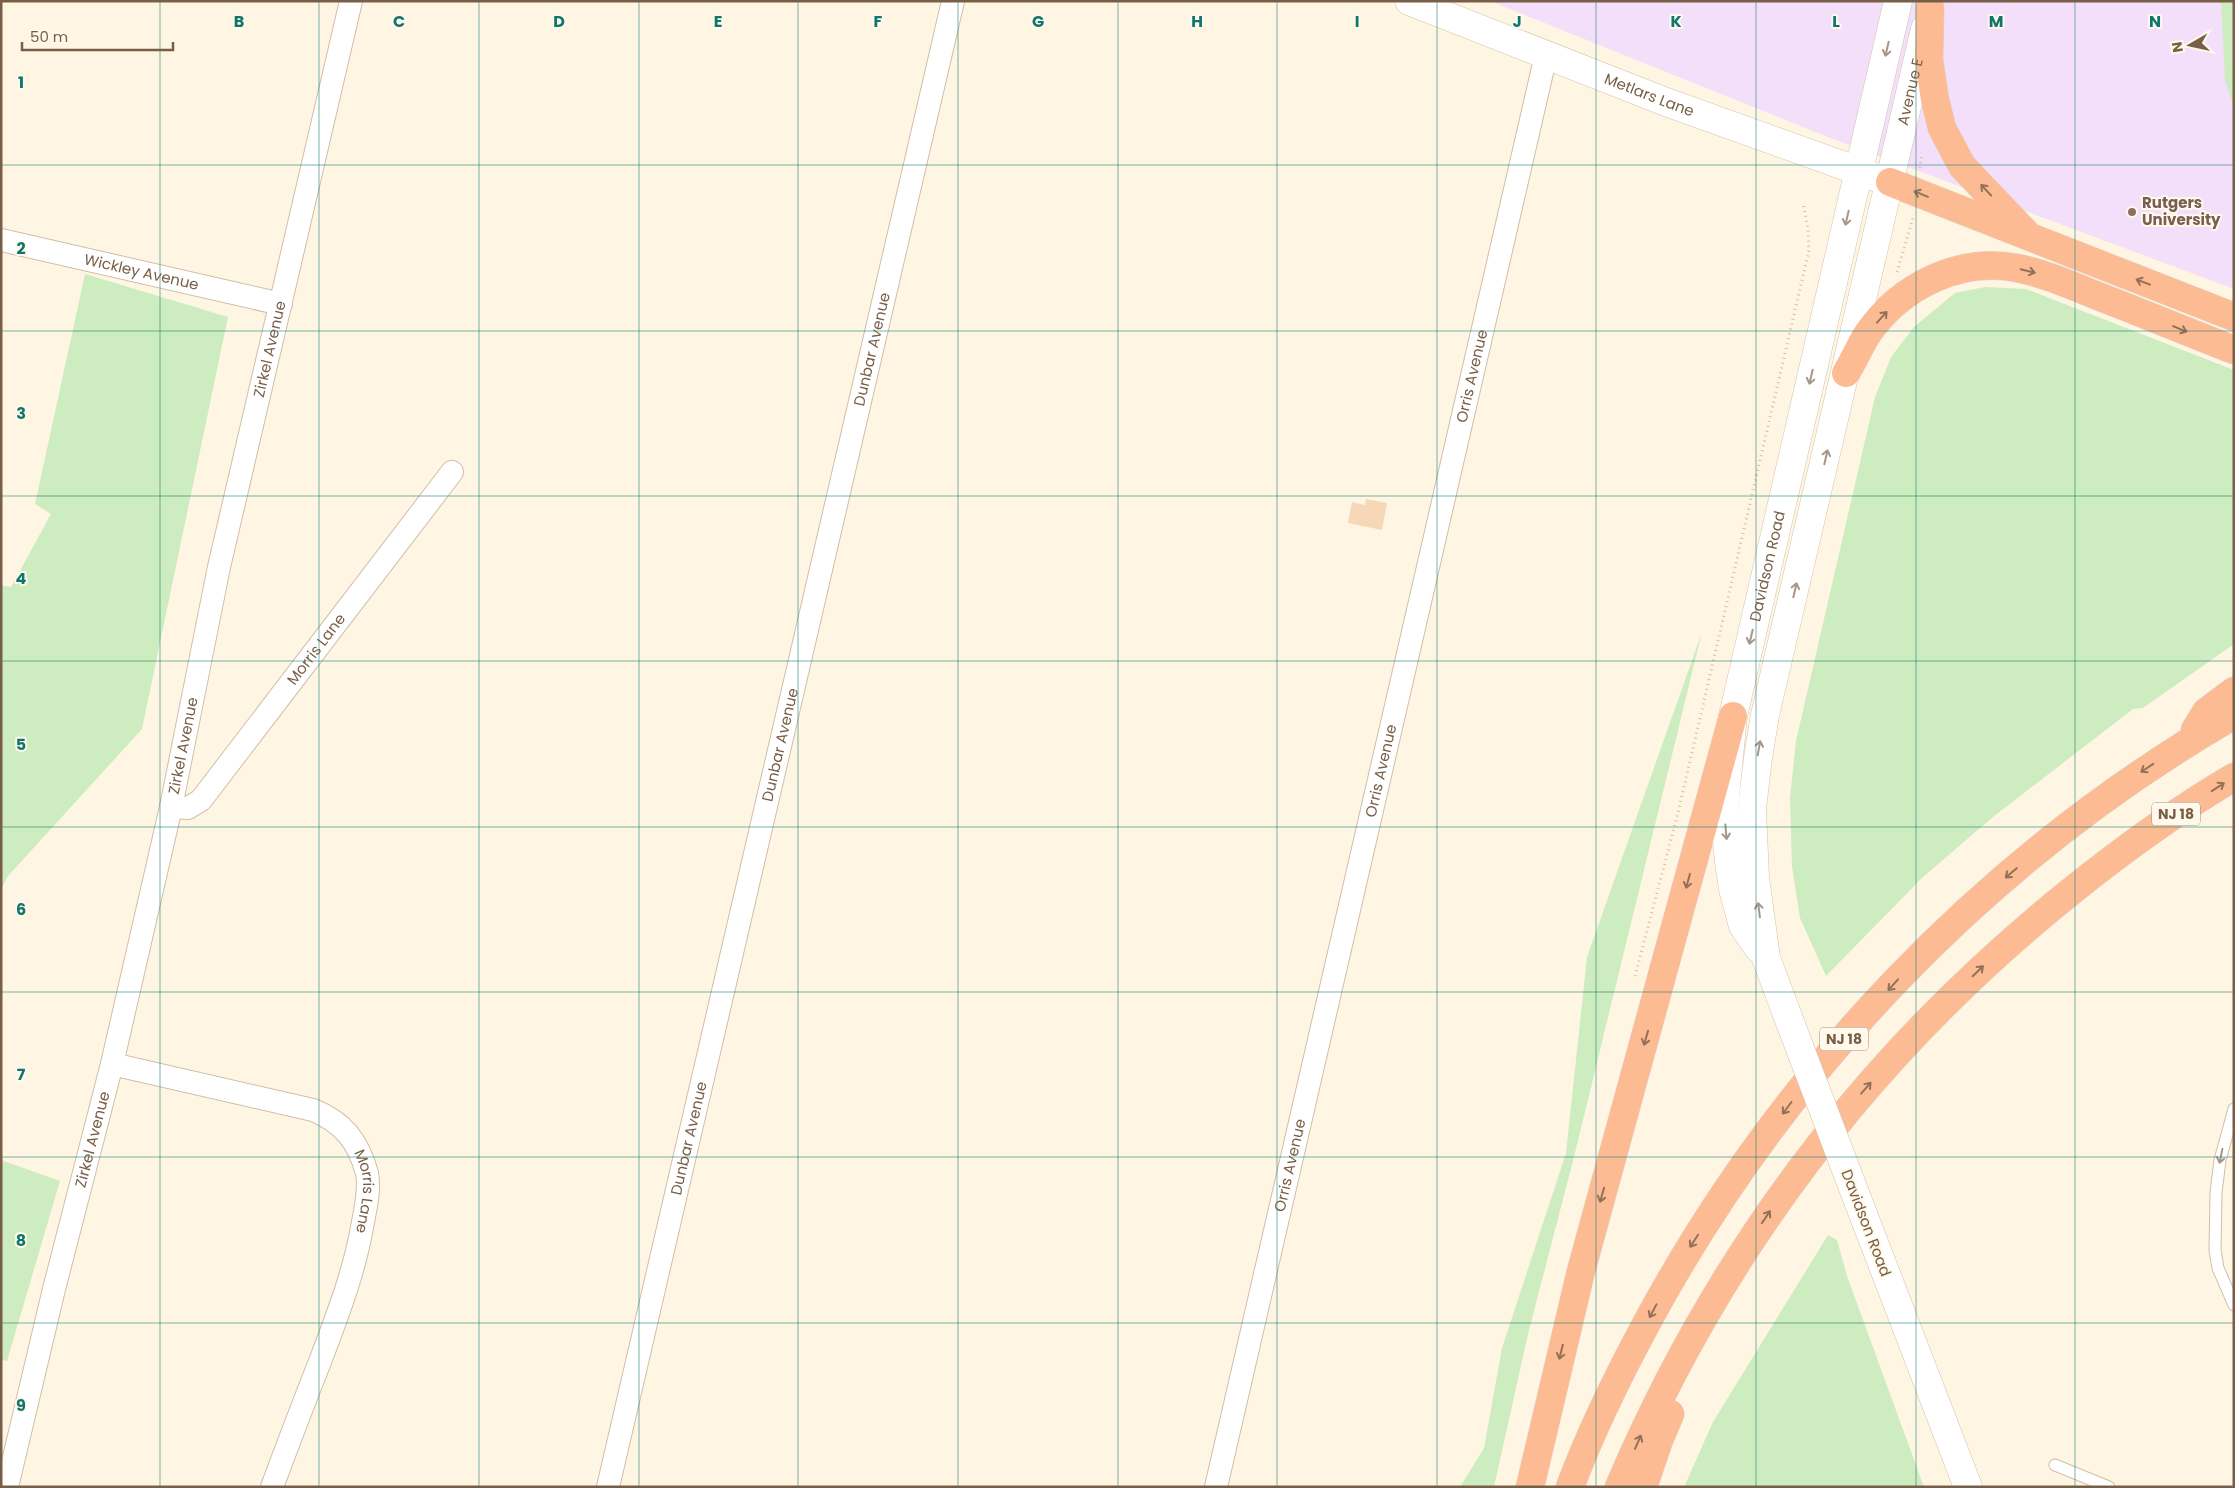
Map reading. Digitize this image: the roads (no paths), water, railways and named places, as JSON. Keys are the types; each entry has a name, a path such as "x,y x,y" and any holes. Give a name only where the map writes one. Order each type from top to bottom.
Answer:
{"highway":[{"path":"1931,5 1929,60 1935,100 1942,128 1962,166 2032,238"},
{"path":"1890,182 2234,318"},
{"path":"1846,373 1873,327 1883,314 1914,288 1947,273 1978,267 2002,266 2049,277 2234,350"},
{"path":"2188,742 2206,712 2234,691"},
{"path":"1530,1487 1581,1271 1733,716"},
{"name":"NJ 18","path":"1570,1487 1619,1375 1676,1268 1752,1154 1815,1071 1909,967 1996,885 2097,805 2188,742 2234,716"},
{"name":"NJ 18","path":"1619,1487 1640,1436 1688,1342 1740,1258 1776,1202 1867,1087 1934,1013 2014,938 2119,853 2234,777"},
{"path":"1643,1487 1659,1440 1740,1258"}],"main road":[{"name":"Metlars Lane","path":"1409,1 1666,102 1890,182"},
{"path":"1858,171 1898,1"},
{"name":"Avenue E","path":"1890,182 1931,5"},
{"name":"Davidson Road","path":"1766,958 1743,926 1733,888 1729,862 1724,808 1733,716 1858,171"},
{"name":"Davidson Road","path":"1890,182 1765,714 1752,808 1755,878 1766,958 1968,1487"}],"street":[{"name":"Zirkel Avenue","path":"8,1487 54,1289 112,1064 171,807 219,567 351,1"},
{"name":"Dunbar Avenue","path":"608,1487 953,1"},
{"name":"Orris Avenue","path":"1216,1487 1546,55"},
{"name":"Wickley Avenue","path":"1,240 281,304"},
{"name":"Morris Lane","path":"171,807 188,808 201,800 452,472"},
{"name":"Morris Lane","path":"112,1064 313,1110 332,1118 347,1132 358,1150 367,1175 367,1204 360,1244 348,1289 272,1487"}],"lane":[{"path":"2234,1110 2220,1160 2216,1193 2215,1250 2218,1268 2234,1305"},
{"path":"2055,1465 2109,1487"}],"place":[{"name":"Rutgers University","path":"2132,212"}]}
